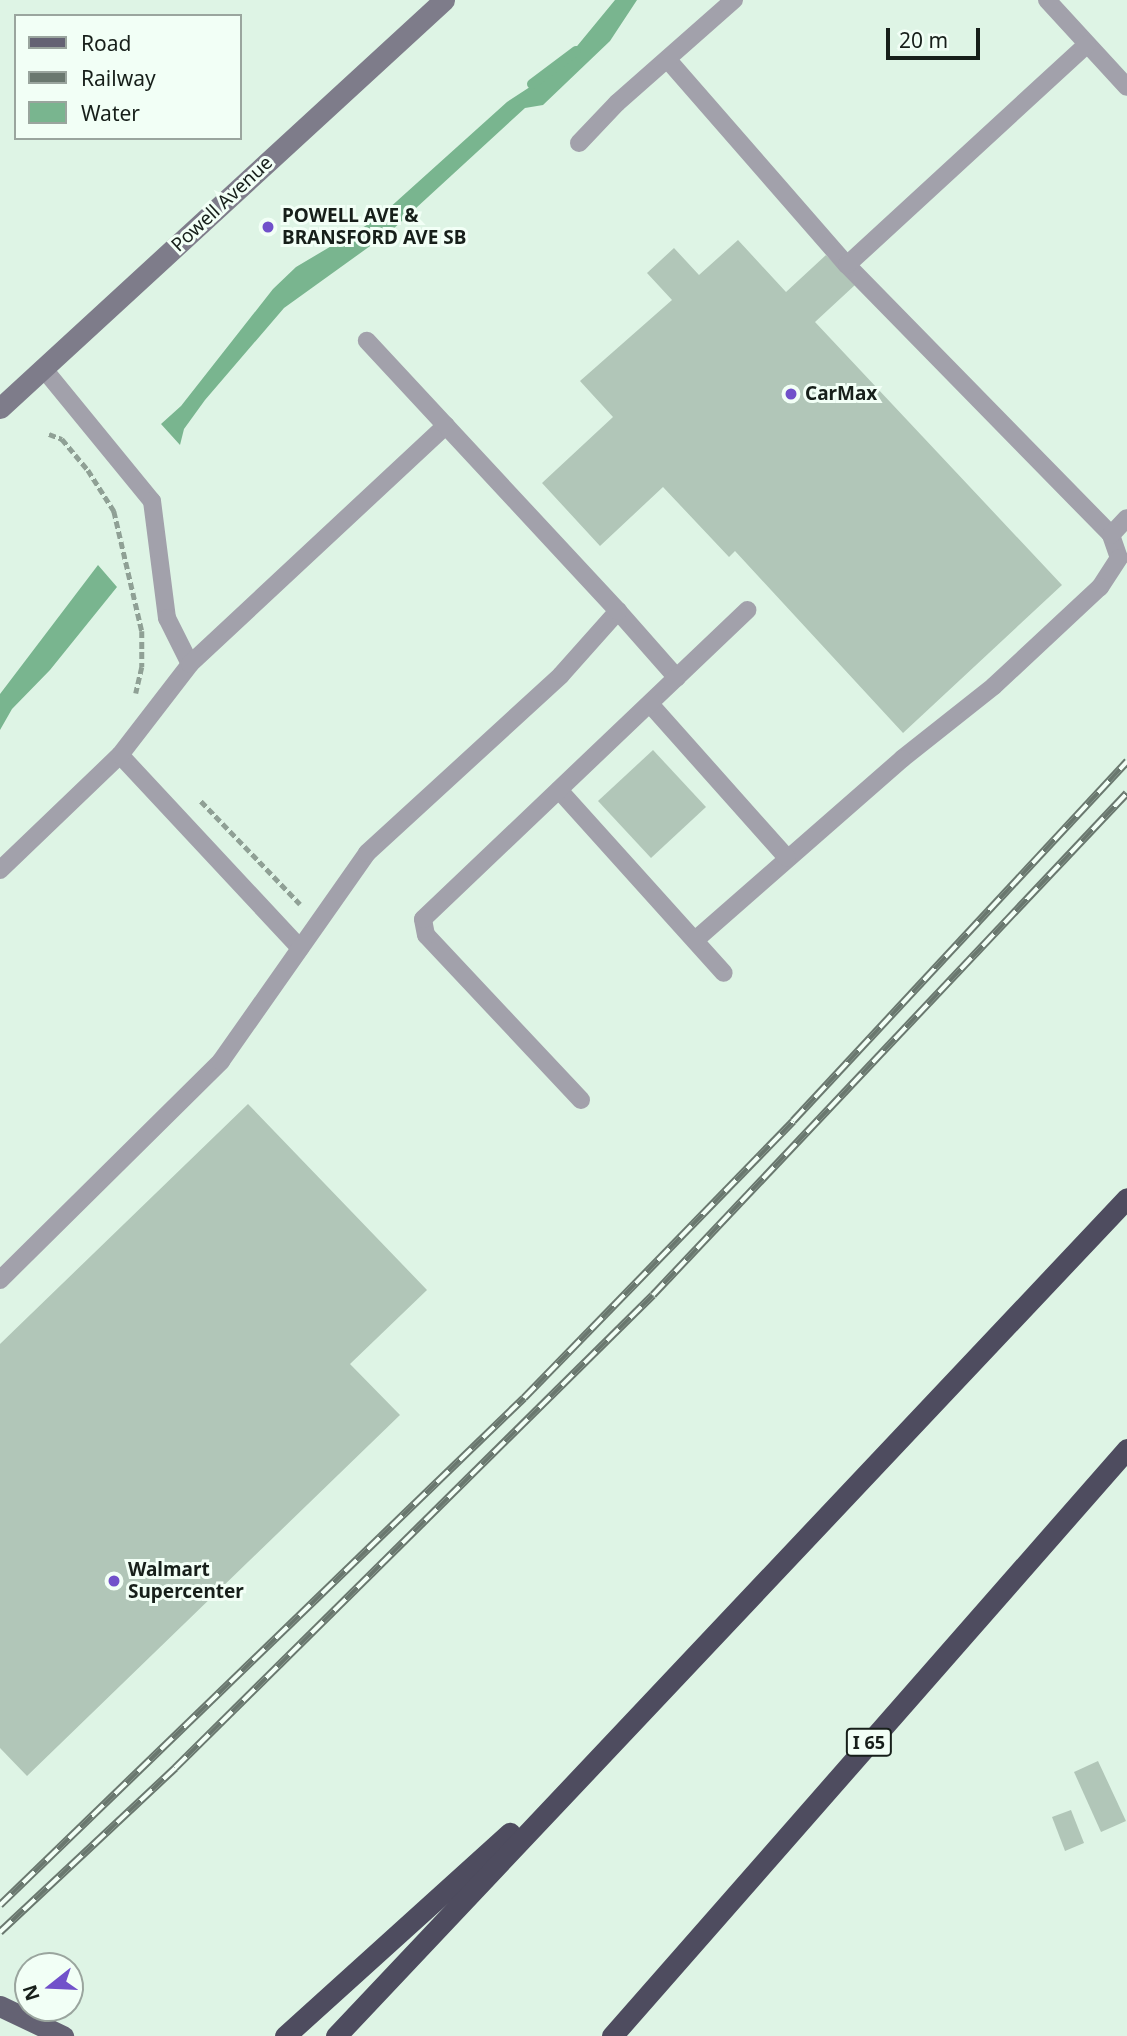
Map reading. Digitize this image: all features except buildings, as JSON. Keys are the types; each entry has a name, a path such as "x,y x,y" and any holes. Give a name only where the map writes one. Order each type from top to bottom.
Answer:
{"highway":[{"path":"336,2036 1127,1198"},
{"name":"I 65","path":"612,2036 1127,1449"},
{"path":"285,2036 623,1731"}],"main road":[{"name":"Powell Avenue","path":"0,408 444,0"},
{"path":"0,2006 63,2036"}],"lane":[{"path":"579,143 617,103 734,0"},
{"path":"1047,0 1127,87"},
{"path":"847,265 1087,44"},
{"path":"668,60 847,265 1111,535 1119,558 1093,594 994,686 787,858 695,940"},
{"path":"367,341 677,678"},
{"path":"43,368 152,501 167,618 191,664"},
{"path":"0,870 120,755 191,664 446,425"},
{"path":"1111,535 1127,518"},
{"path":"581,1100 426,935 423,919 747,610"},
{"path":"0,1280 222,1061 367,853 561,675 618,611"},
{"path":"650,704 787,858"},
{"path":"120,755 300,948"},
{"path":"559,790 724,973"}],"path":[{"path":"49,434 62,439 114,512 142,631 142,667 134,698"},
{"path":"191,791 300,904"}],"water":[{"path":"615,0 637,0 610,41 543,105 525,108 391,231 284,308 205,400 184,429 180,445 161,424 181,406 273,289 296,267 377,219 507,102 559,68"},
{"path":"98,565 117,587 50,670 12,709 0,730 0,694"}],"waterway":[{"path":"532,84 576,51"}],"railway":[{"path":"0,1905 524,1398 793,1121 1127,761"},
{"path":"0,1932 175,1768 653,1295 1127,793"}],"place":[{"name":"POWELL AVE & BRANSFORD AVE SB","path":"268,227"},
{"name":"CarMax","path":"791,394"},
{"name":"Walmart Supercenter","path":"114,1581"}]}
